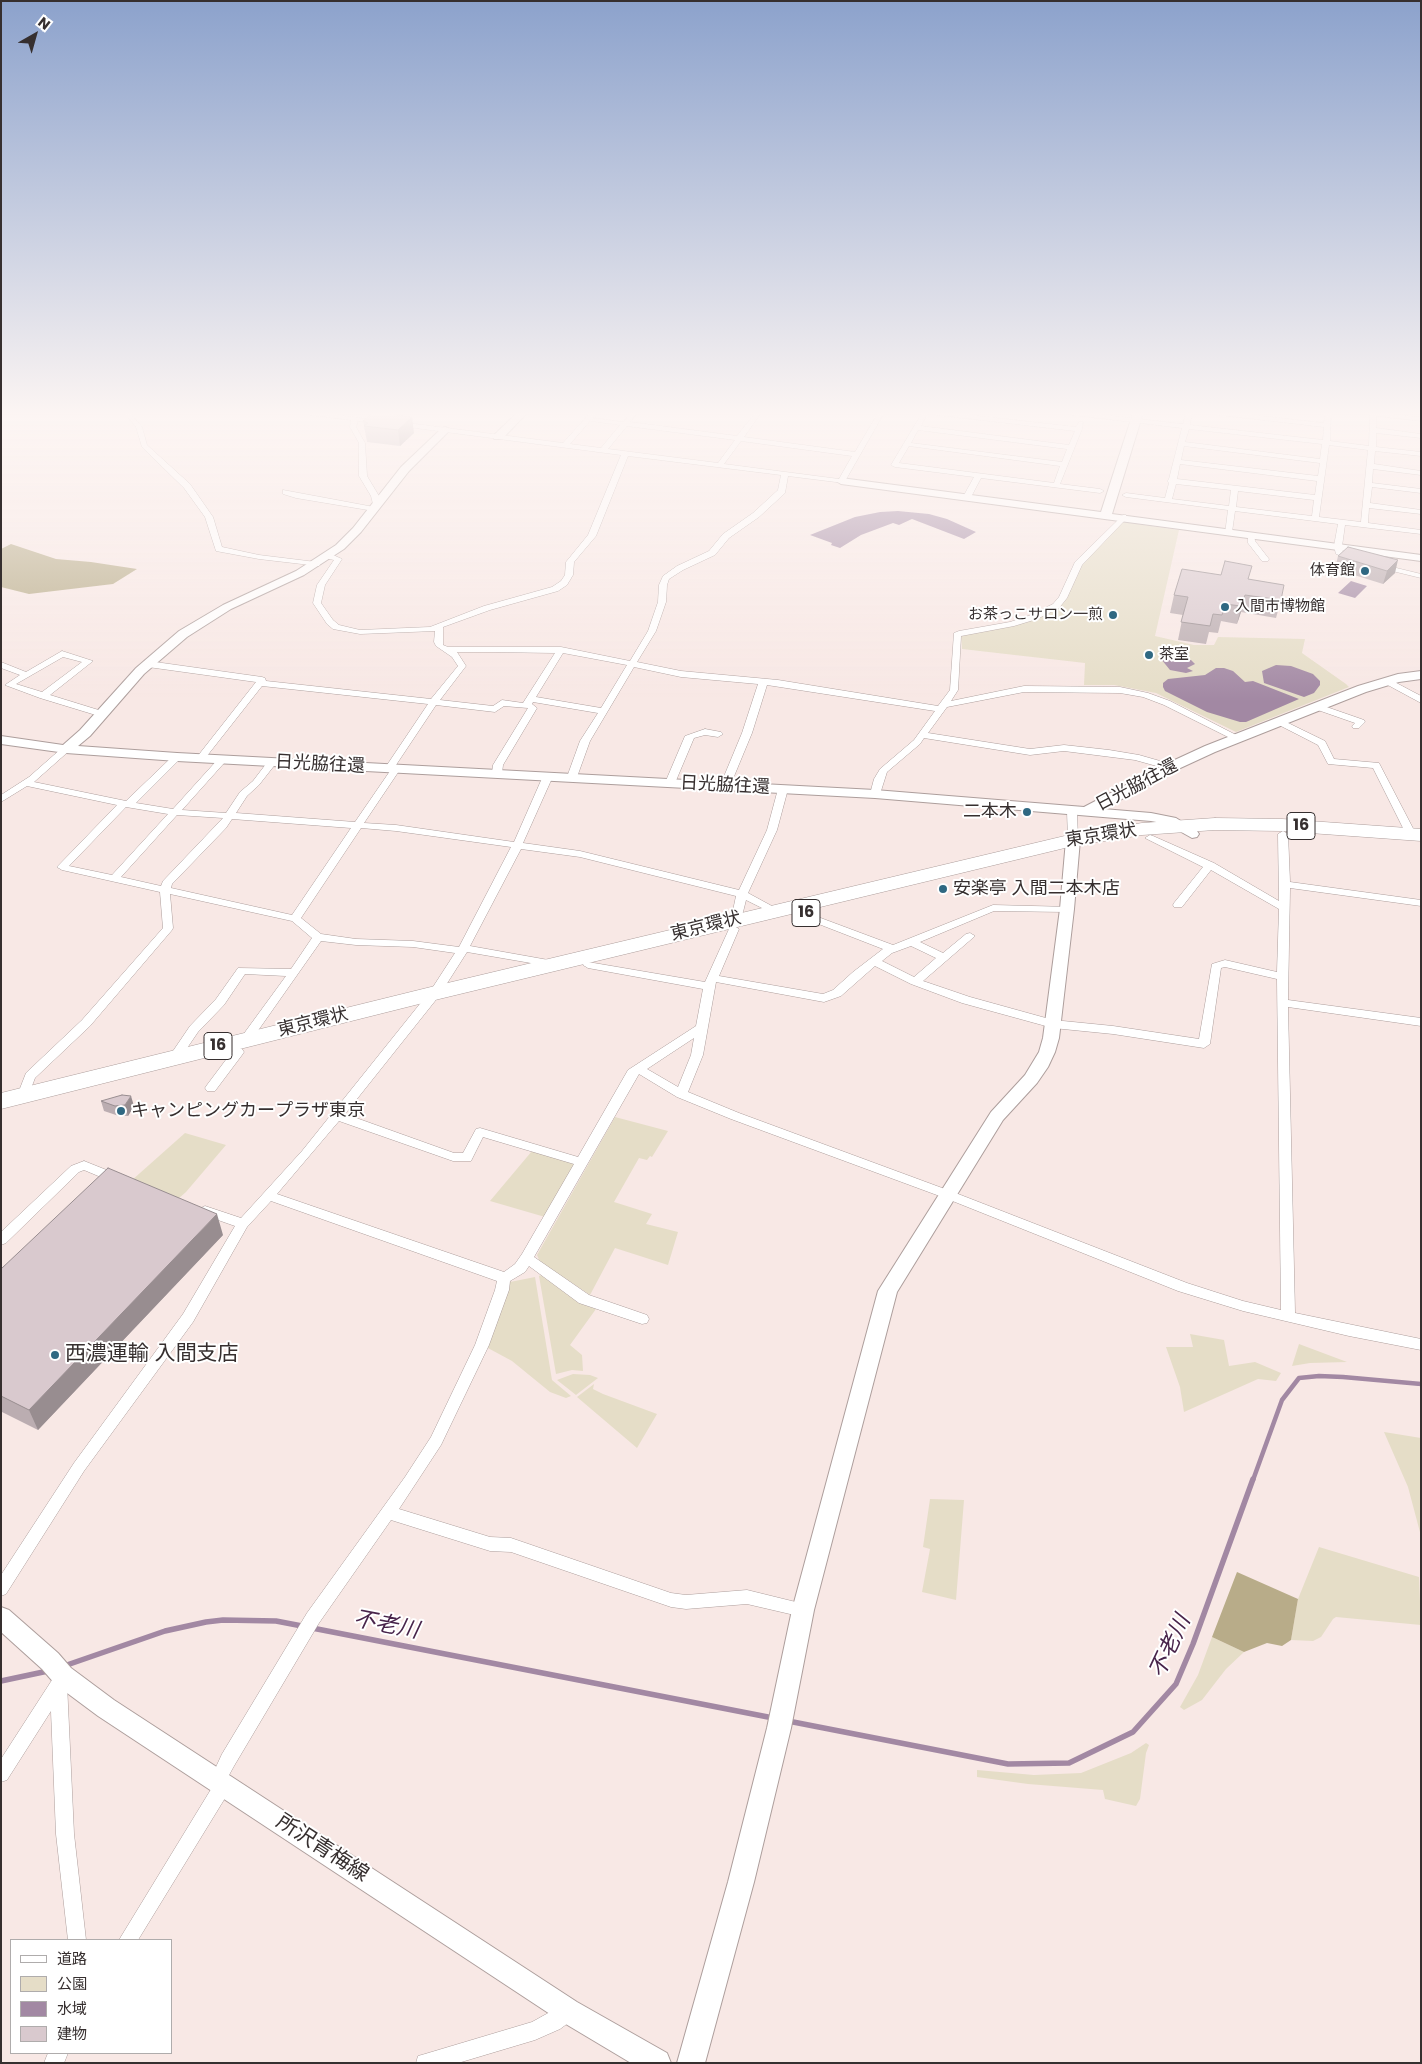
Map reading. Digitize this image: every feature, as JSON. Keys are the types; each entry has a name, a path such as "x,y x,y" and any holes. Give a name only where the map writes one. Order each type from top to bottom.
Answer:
{"highway":[{"name":"東京環状","path":"1,1111 242,1045 429,1000 588,965 735,925 776,911 1073,845 1186,829 1273,825 1417,837"},
{"name":"東京環状","path":"429,1000 554,964 735,925 802,914 1073,845 1150,838 1186,829 1283,834 1417,837"},
{"name":"東京環状","path":"1,1101 175,1057 242,1045"}],"street":[{"path":"203,509 209,517 219,549 259,557 316,564"},
{"path":"1,799 26,783 66,750 148,664 183,634 210,616 316,564 352,535 373,509"},
{"path":"328,556 338,559 320,585 317,603 330,622 336,627 360,632 431,629 487,608 548,592 564,583 569,576 570,562 592,536 603,509"},
{"path":"572,777 586,741 602,711 652,631 662,602 663,585 666,578 680,568 712,552 726,536 763,509"},
{"path":"1062,509 1421,558"},
{"path":"1106,515 1108,509"},
{"path":"1228,532 1231,509"},
{"path":"1241,509 1421,532"},
{"path":"1315,519 1316,509"},
{"path":"1364,525 1366,509"},
{"path":"1400,509 1421,512"},
{"path":"875,794 879,779 884,771 912,748 954,690 956,635 959,632 987,629 1027,620 1056,606 1063,598 1078,564 1122,518"},
{"path":"1342,522 1338,546 1340,554 1367,561"},
{"path":"1251,535 1251,541 1265,559"},
{"path":"1376,564 1421,576"},
{"path":"295,920 433,703 462,666 456,654 446,650 438,642 439,626"},
{"path":"446,650 492,648 561,650 681,674 763,682 941,707 1024,689 1120,690 1161,700 1237,738"},
{"path":"527,702 561,650"},
{"path":"44,696 89,660 62,654 9,686 102,714"},
{"path":"148,664 262,680 200,759"},
{"path":"1,665 27,675"},
{"name":"日光脇往還","path":"1,740 66,750 200,759 875,794 1079,812 1171,767 1237,738 1387,681 1421,675"},
{"path":"1387,681 1421,700"},
{"path":"724,786 747,733 763,682"},
{"path":"260,683 495,710 502,703 527,702 602,711"},
{"path":"497,773 498,765 533,708 527,702"},
{"path":"1318,707 1361,722 1356,726"},
{"path":"1280,722 1322,743 1331,762 1376,765 1417,837"},
{"path":"670,783 690,736 705,732 718,734"},
{"path":"922,735 1030,752 1064,748 1109,753 1136,757 1171,767"},
{"path":"177,757 62,867 295,920 318,937 356,942 413,944 463,949 554,964"},
{"path":"114,879 222,760"},
{"path":"23,1096 30,1076 86,1023 168,928 164,891 167,883 223,826 243,794 256,783 272,762"},
{"path":"1,1589 79,1467 188,1318 244,1224 338,1116 429,1000 463,949 517,846 548,776"},
{"path":"26,783 126,805 175,812 396,828 580,854 742,894 776,911"},
{"path":"681,1094 697,1055 711,982 735,925 742,894 772,830 783,789"},
{"path":"691,2063 741,1882 780,1718 803,1610 888,1291 997,1116 1040,1067 1051,1038 1073,845 1079,812 1151,817 1186,829"},
{"path":"1283,834 1285,908 1282,1003 1288,1315"},
{"path":"1150,838 1210,865 1285,908"},
{"path":"1178,905 1210,865"},
{"path":"1285,884 1421,903"},
{"path":"588,965 824,998 837,993 874,961 893,949 993,908 1067,909"},
{"path":"802,914 893,949"},
{"path":"915,982 970,936"},
{"path":"211,1088 318,937"},
{"path":"910,941 944,958"},
{"path":"874,961 915,982 966,1000 1053,1024 1113,1030 1204,1044 1216,966 1225,963 1283,977"},
{"path":"175,1057 194,1029 220,1002 242,970 294,973"},
{"path":"1282,1003 1421,1022"},
{"path":"269,1196 504,1277 510,1276 520,1268 527,1258 632,1073 702,1028"},
{"path":"639,1069 681,1094 735,1116 949,1195 1183,1287 1243,1306 1288,1315 1349,1331 1421,1345"},
{"path":"338,1116 453,1157 467,1158 480,1132 582,1162"},
{"path":"1,1240 75,1168 84,1165 124,1184"},
{"path":"192,1207 244,1224"},
{"path":"527,1258 584,1299 642,1319"},
{"path":"129,1939 221,1782 228,1760 313,1618 436,1441 482,1345 502,1290 504,1277"},
{"path":"388,1512 490,1544 511,1545 671,1600 686,1602 747,1597 803,1610"},
{"name":"所沢青梅線","path":"1,1617 57,1674 106,1708 568,2011 656,2063"},
{"path":"1,1774 57,1674"},
{"path":"57,1674 65,1834 77,1939"},
{"path":"425,2063 535,2031 553,2022 568,2011"}],"green space":[{"path":"1123,522 1179,530 1155,636 1194,645 1214,645 1218,637 1305,639 1302,653 1349,687 1236,732 1156,693 1114,685 1084,685 1085,663 962,649 961,633 988,630 1058,606 1079,565"},
{"path":"615,1117 668,1131 652,1157 650,1156 647,1160 639,1158 614,1202 652,1214 646,1224 678,1232 668,1265 615,1248 590,1295 540,1262 537,1255"},
{"path":"185,1133 226,1145 186,1192 178,1199 131,1181"},
{"path":"532,1151 573,1163 575,1167 545,1217 490,1201"},
{"path":"541,1275 579,1303 596,1309 570,1345 582,1355 583,1371 572,1370 556,1374 539,1276"},
{"path":"535,1277 552,1380 571,1396 566,1398 550,1392 512,1361 486,1347 510,1282"},
{"path":"1190,1334 1224,1340 1229,1366 1255,1362 1281,1373 1276,1381 1258,1379 1184,1412 1180,1387 1166,1347 1193,1347"},
{"path":"1299,1344 1347,1362 1310,1363 1292,1366"},
{"path":"573,1374 590,1375 598,1378 576,1395 557,1380"},
{"path":"594,1384 593,1389 603,1394 657,1414 637,1448 577,1397"},
{"path":"1384,1432 1421,1438 1421,1536 1408,1487"},
{"path":"930,1499 964,1500 956,1600 922,1592 930,1549 923,1547"},
{"path":"1319,1547 1419,1577 1421,1625 1336,1617 1321,1637 1313,1641 1291,1640 1298,1599"},
{"path":"1212,1637 1244,1652 1226,1669 1202,1700 1184,1710 1180,1707 1198,1675"},
{"path":"1146,1743 1149,1745 1146,1753 1140,1799 1136,1806 1105,1799 1103,1790 1028,1784 977,1777 977,1770 1034,1775 1081,1773 1131,1753"}],"shaded area":[{"path":"11,544 56,559 137,569 113,584 29,594 1,587 1,549"},
{"path":"1237,1572 1298,1599 1291,1640 1282,1646 1267,1643 1244,1652 1212,1637"}],"water":[{"path":"898,511 929,514 947,519 976,532 964,539 912,519 899,525 893,523 861,535 840,548 810,535 855,517"},
{"path":"1351,581 1367,586 1355,598 1338,593"},
{"path":"1168,657 1191,660 1195,664 1187,668 1193,671 1186,673 1170,670 1161,659"},
{"path":"1276,665 1291,666 1313,674 1320,681 1320,685 1314,693 1304,697 1264,683 1262,671"},
{"path":"1216,668 1233,671 1245,682 1253,681 1299,699 1246,722 1240,722 1207,712 1165,691 1163,687 1163,683 1168,679 1205,675"}],"building":[{"path":"1348,547 1398,560 1387,571 1338,556"},
{"path":"1225,561 1252,566 1248,579 1284,585 1281,600 1245,595 1241,606 1225,604 1222,615 1213,614 1210,626 1181,622 1188,597 1174,595 1182,569 1221,575"},
{"path":"122,1095 131,1096 125,1105 115,1106 101,1101"},
{"name":"西濃運輸 入間支店","path":"108,1168 217,1214 29,1410 1,1396 1,1269"}],"waterway":[{"name":"不老川","path":"1253,1480 1282,1400 1299,1378 1319,1376 1343,1377 1421,1384"},
{"name":"不老川","path":"788,1721 1008,1764 1069,1763 1133,1732 1176,1684 1193,1644 1253,1479"},
{"name":"不老川","path":"64,1666 165,1631 206,1622 223,1620 276,1621 302,1626"},
{"name":"不老川","path":"312,1628 768,1717"},
{"name":"不老川","path":"1,1681 48,1671"}],"place":[{"name":"体育館","path":"1365,571"},
{"name":"入間市博物館","path":"1225,607"},
{"name":"お茶っこサロン一煎","path":"1113,615"},
{"name":"茶室","path":"1149,655"},
{"name":"二本木","path":"1027,812"},
{"name":"安楽亭 入間二本木店","path":"943,889"},
{"name":"キャンピングカープラザ東京","path":"121,1111"},
{"name":"西濃運輸 入間支店","path":"55,1355"}]}
